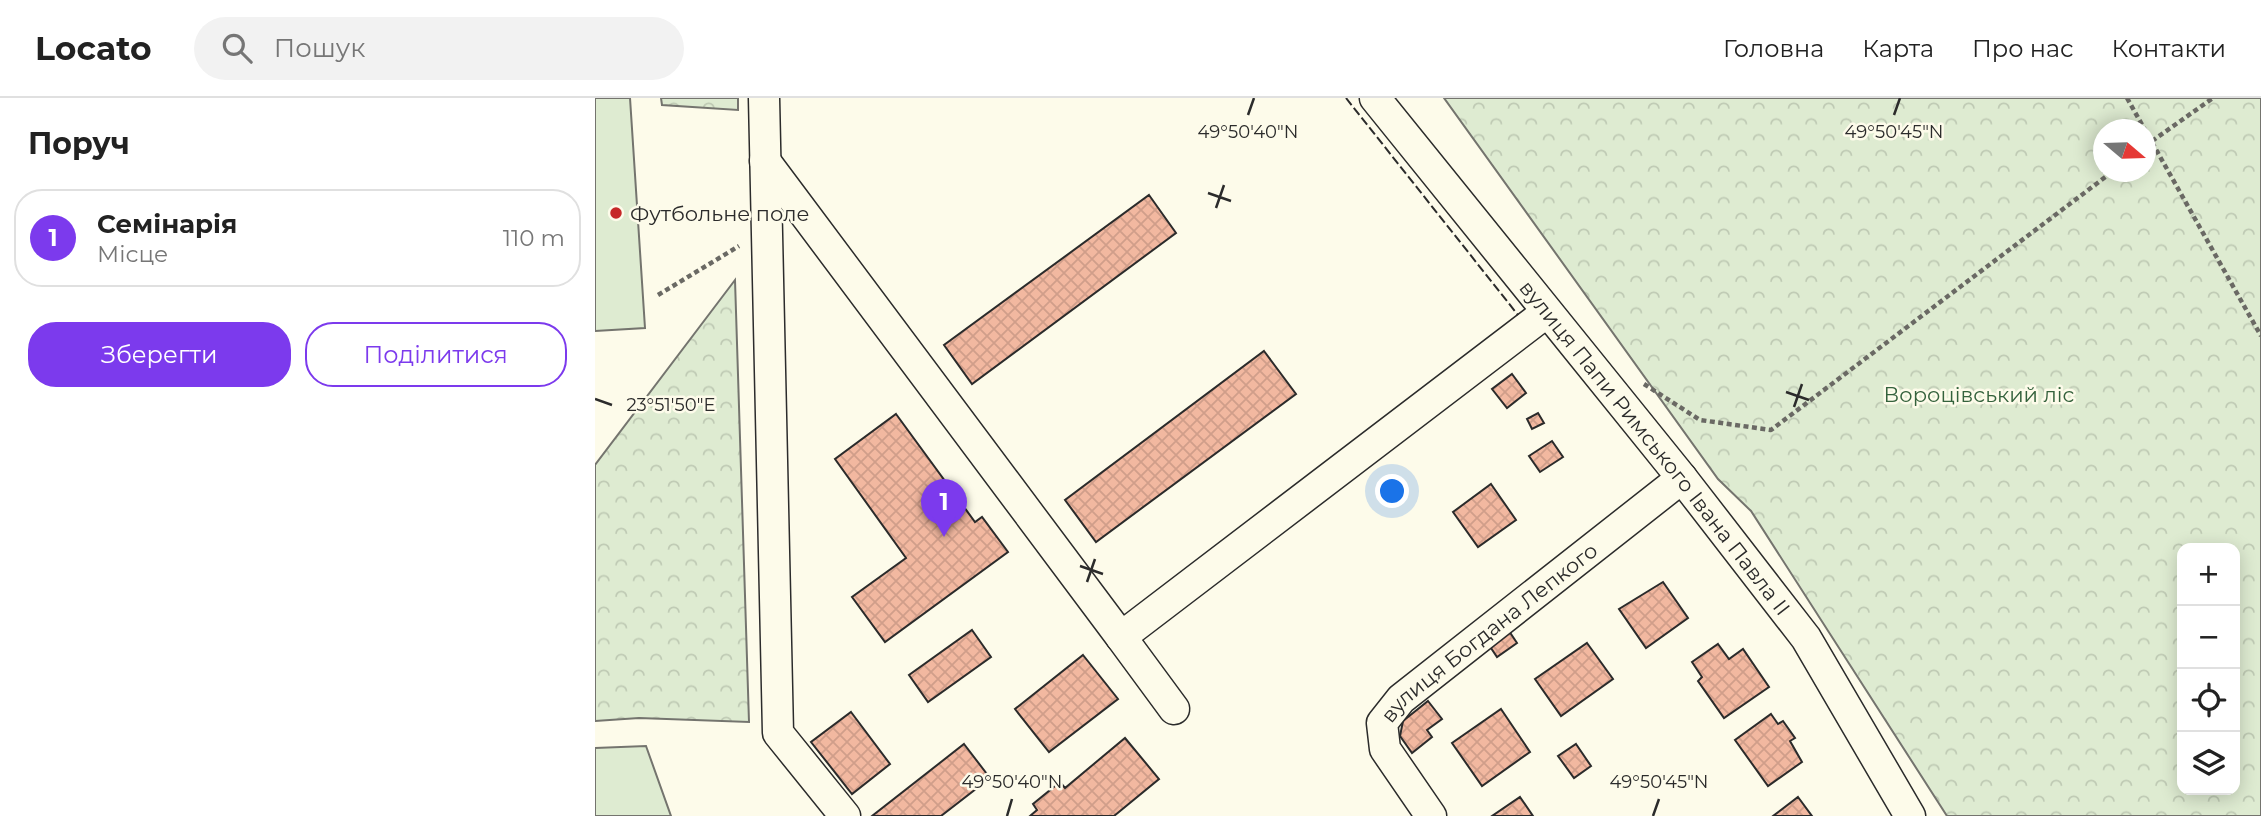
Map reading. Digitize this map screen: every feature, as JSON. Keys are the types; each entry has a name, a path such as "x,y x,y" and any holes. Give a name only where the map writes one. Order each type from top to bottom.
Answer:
{"street":[{"path":"764,98 778,733 845,816"},
{"name":"вулиця Папи Римського Івана Павла ІІ","path":"1375,98 1682,478 1806,638 1910,816"},
{"path":"765,161 1174,709"},
{"path":"1121,637 1547,312"},
{"name":"вулиця Богдана Лепкого","path":"1431,816 1385,749 1382,723 1401,699 1682,478"}],"path":[{"path":"2127,98 2140,119"},
{"path":"2156,138 2213,98"},
{"path":"2156,145 2261,336"},
{"path":"1633,377 1700,420 1771,430 2099,182"},
{"path":"658,295 767,230"}],"green space":[{"name":"Футбольне поле","path":"595,98 630,98 645,328 595,331"},
{"path":"661,98 738,98 738,110 662,105"},
{"name":"Вороцівський ліс","path":"1444,98 2261,98 2261,816 1947,816 1751,511 1718,479"},
{"path":"735,280 749,722 639,718 595,721 595,465"},
{"path":"646,746 671,816 595,816 595,748"}],"building":[{"path":"1149,195 1176,233 972,384 944,345"},
{"path":"1264,351 1296,394 1096,542 1065,500"},
{"path":"1512,374 1526,393 1507,408 1492,389"},
{"path":"1538,413 1544,423 1532,429 1527,419"},
{"path":"896,414 975,522 982,517 1008,552 885,642 852,597 906,558 835,459"},
{"path":"1552,441 1563,457 1540,472 1529,456"},
{"path":"1491,484 1516,520 1478,547 1453,512"},
{"path":"1663,582 1688,618 1646,648 1619,609"},
{"path":"1505,625 1517,643 1497,657 1485,639"},
{"path":"972,630 991,657 928,702 909,675"},
{"path":"1587,643 1613,679 1561,716 1535,679"},
{"path":"1718,644 1729,659 1743,649 1769,687 1724,718 1698,681 1702,677 1692,662"},
{"path":"1083,655 1118,699 1049,752 1015,709"},
{"path":"1428,701 1442,719 1427,730 1432,737 1412,753 1400,736 1403,721"},
{"path":"1501,709 1530,752 1482,786 1452,743"},
{"path":"851,712 890,764 852,794 811,742"},
{"path":"1771,714 1778,724 1783,721 1795,738 1790,741 1802,762 1768,786 1735,740"},
{"path":"1125,738 1159,779 1114,816 1030,816 1037,810 1033,804 1060,782 1065,788"},
{"path":"964,744 990,778 941,816 872,816"},
{"path":"1576,744 1591,766 1574,778 1558,756"},
{"path":"1520,797 1533,816 1492,816"},
{"path":"1798,797 1812,816 1773,816"}],"fence":[{"path":"1346,98 1518,315"}],"place":[{"name":"Футбольне поле","path":"616,213"},
{"name":"Семінарія","path":"944,537"}]}
